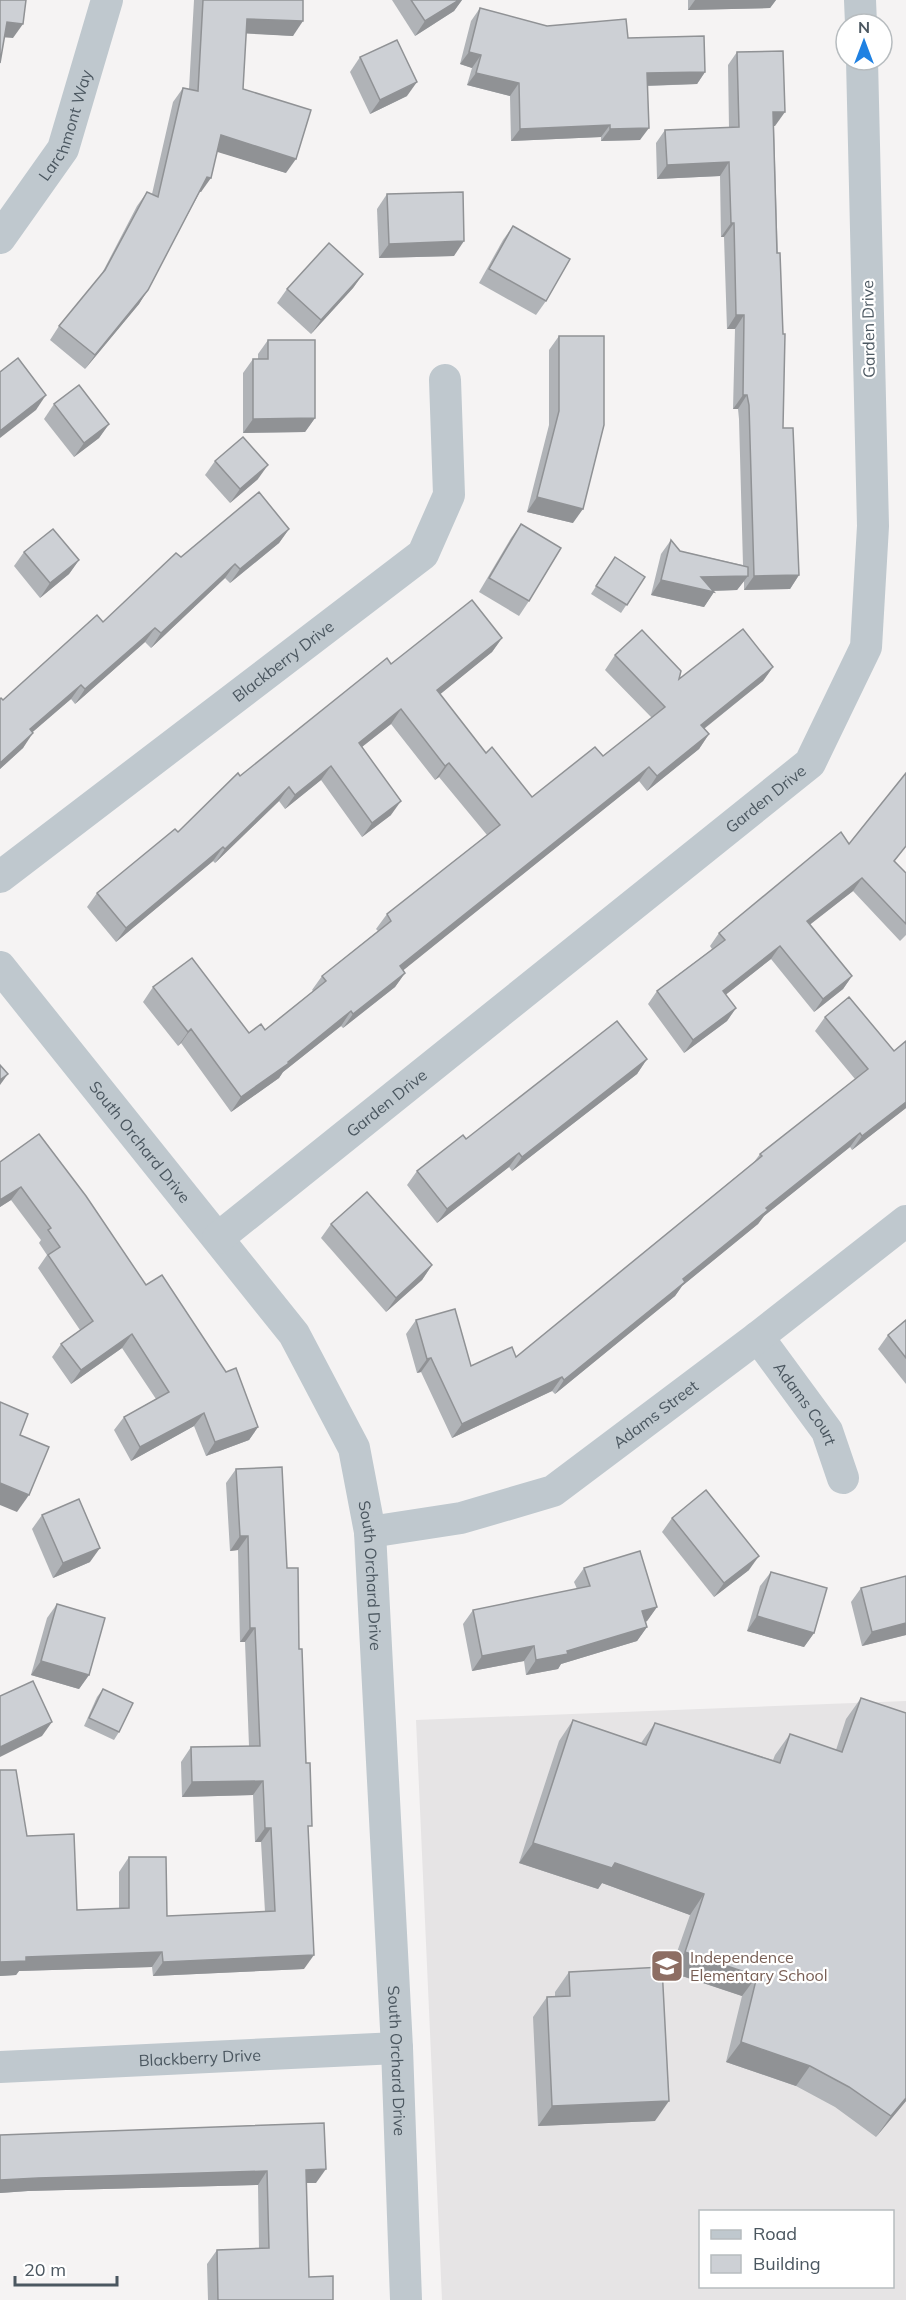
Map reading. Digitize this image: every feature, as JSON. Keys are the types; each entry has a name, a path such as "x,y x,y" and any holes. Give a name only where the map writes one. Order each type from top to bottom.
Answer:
{"street":[{"name":"Larchmont Way","path":"0,238 63,149 107,0"},
{"name":"Garden Drive","path":"218,1238 810,763 866,647 873,526 862,72"},
{"name":"Blackberry Drive","path":"0,877 423,554 449,495 445,380"},
{"name":"South Orchard Drive","path":"0,967 294,1334 354,1448 370,1532 397,2048 406,2300"},
{"name":"Adams Street","path":"370,1532 461,1518 553,1491 758,1337 906,1221"},
{"name":"Adams Court","path":"758,1337 827,1431 843,1478"},
{"name":"Blackberry Drive","path":"0,2067 397,2048"}],"shaded area":[{"name":"Independence Elementary School","path":"906,1701 906,2300 442,2300 416,1720"}],"building":[{"path":"0,0 26,0 23,24 7,22 0,63"},
{"path":"203,0 303,0 303,21 247,19 243,89 311,110 296,159 221,135 211,178 207,177 148,290 95,355 59,326 105,270 147,192 158,197 183,88 198,91"},
{"path":"411,0 459,0 425,21"},
{"path":"480,8 547,26 626,19 628,38 704,36 705,72 647,73 649,128 610,129 610,125 520,129 519,83 476,73 481,55 469,52"},
{"path":"397,40 417,82 380,100 360,57"},
{"path":"783,51 785,112 773,112 777,253 780,253 783,334 785,334 783,428 793,428 799,575 754,576 749,405 747,395 743,395 744,315 736,315 734,223 731,223 729,162 667,165 665,130 739,127 737,52"},
{"path":"463,192 464,241 389,244 387,194"},
{"path":"513,226 570,259 546,301 489,269"},
{"path":"329,243 363,274 321,320 287,289"},
{"path":"559,336 604,336 604,425 583,509 537,497 559,411"},
{"path":"268,340 315,340 315,418 253,419 253,359 268,359"},
{"path":"18,358 46,395 0,431 0,372"},
{"path":"79,385 109,424 84,443 54,404"},
{"path":"243,437 268,465 240,489 215,461"},
{"path":"259,492 289,529 240,569 235,564 161,633 155,628 85,689 81,685 30,729 33,733 0,763 0,699 3,700 97,615 103,622 176,553 181,557"},
{"path":"521,524 561,548 529,601 489,578"},
{"path":"53,529 79,560 50,583 24,552"},
{"path":"671,540 680,551 748,567 748,576 701,577 714,592 661,580"},
{"path":"615,557 645,577 627,605 596,586"},
{"path":"472,600 502,638 437,690 486,753 492,747 532,797 595,747 603,756 665,707 615,655 642,630 681,671 679,679 743,629 773,667 701,725 709,734 657,776 649,767 400,966 405,973 353,1014 351,1011 289,1063 241,1097 191,1029 188,1032 153,987 192,958 249,1033 261,1024 265,1030 326,981 322,976 391,921 387,914 500,825 449,763 445,766 401,709 359,743 401,801 372,823 331,766 295,795 289,787 225,849 223,847 126,928 97,893 175,829 178,832 238,773 240,776 387,658 391,664"},
{"path":"906,773 906,846 894,861 906,873 906,924 862,878 807,921 852,976 823,999 780,946 723,991 736,1008 693,1040 657,991 725,940 719,933 841,832 849,844"},
{"path":"849,997 894,1051 906,1041 906,1102 862,1136 860,1133 766,1208 768,1210 683,1279 685,1282 564,1380 562,1377 462,1424 431,1358 427,1359 416,1320 455,1309 471,1366 512,1347 516,1357 762,1156 760,1154 868,1069 825,1017"},
{"path":"617,1021 647,1059 522,1157 519,1153 447,1209 417,1171 463,1135 466,1139"},
{"path":"0,1065 8,1074 0,1080"},
{"path":"39,1134 86,1196 146,1285 162,1275 226,1372 236,1368 258,1427 215,1442 204,1413 140,1447 124,1417 169,1392 132,1334 81,1370 61,1344 93,1321 48,1255 60,1247 48,1230 51,1228 21,1187 0,1200 0,1162"},
{"path":"367,1192 432,1265 396,1298 331,1224"},
{"path":"906,1320 906,1358 888,1335"},
{"path":"0,1402 28,1414 20,1435 49,1447 29,1495 0,1483"},
{"path":"282,1467 287,1568 298,1568 299,1649 302,1649 306,1763 310,1763 312,1826 308,1826 314,1955 163,1962 162,1952 26,1957 26,1961 0,1962 0,1770 16,1770 27,1836 74,1834 77,1910 129,1908 129,1857 166,1857 167,1916 275,1911 271,1828 265,1828 263,1781 192,1782 191,1747 260,1746 255,1628 250,1628 248,1536 240,1536 236,1469"},
{"path":"706,1490 759,1556 724,1583 672,1518"},
{"path":"79,1499 100,1548 63,1563 42,1515"},
{"path":"640,1551 657,1607 642,1611 647,1627 567,1651 568,1654 536,1660 534,1646 482,1656 473,1610 590,1586 584,1568"},
{"path":"771,1572 827,1588 814,1633 757,1616"},
{"path":"906,1576 906,1623 872,1632 861,1588"},
{"path":"57,1604 105,1618 89,1675 41,1661"},
{"path":"33,1681 52,1722 0,1747 0,1696"},
{"path":"103,1689 133,1703 119,1732 89,1718"},
{"path":"861,1698 906,1713 906,2098 891,2116 849,2087 810,2066 741,2042 757,1976 685,1952 704,1894 615,1863 612,1868 533,1843 573,1720 646,1745 655,1723 780,1763 790,1734 842,1752"},
{"path":"662,1967 669,2101 552,2106 547,1997 570,1996 569,1972"},
{"path":"324,2123 326,2169 306,2170 309,2277 333,2276 333,2300 218,2300 217,2250 269,2248 267,2171 0,2180 0,2135"}],"place":[{"name":"Independence Elementary School","path":"667,1966"}]}
